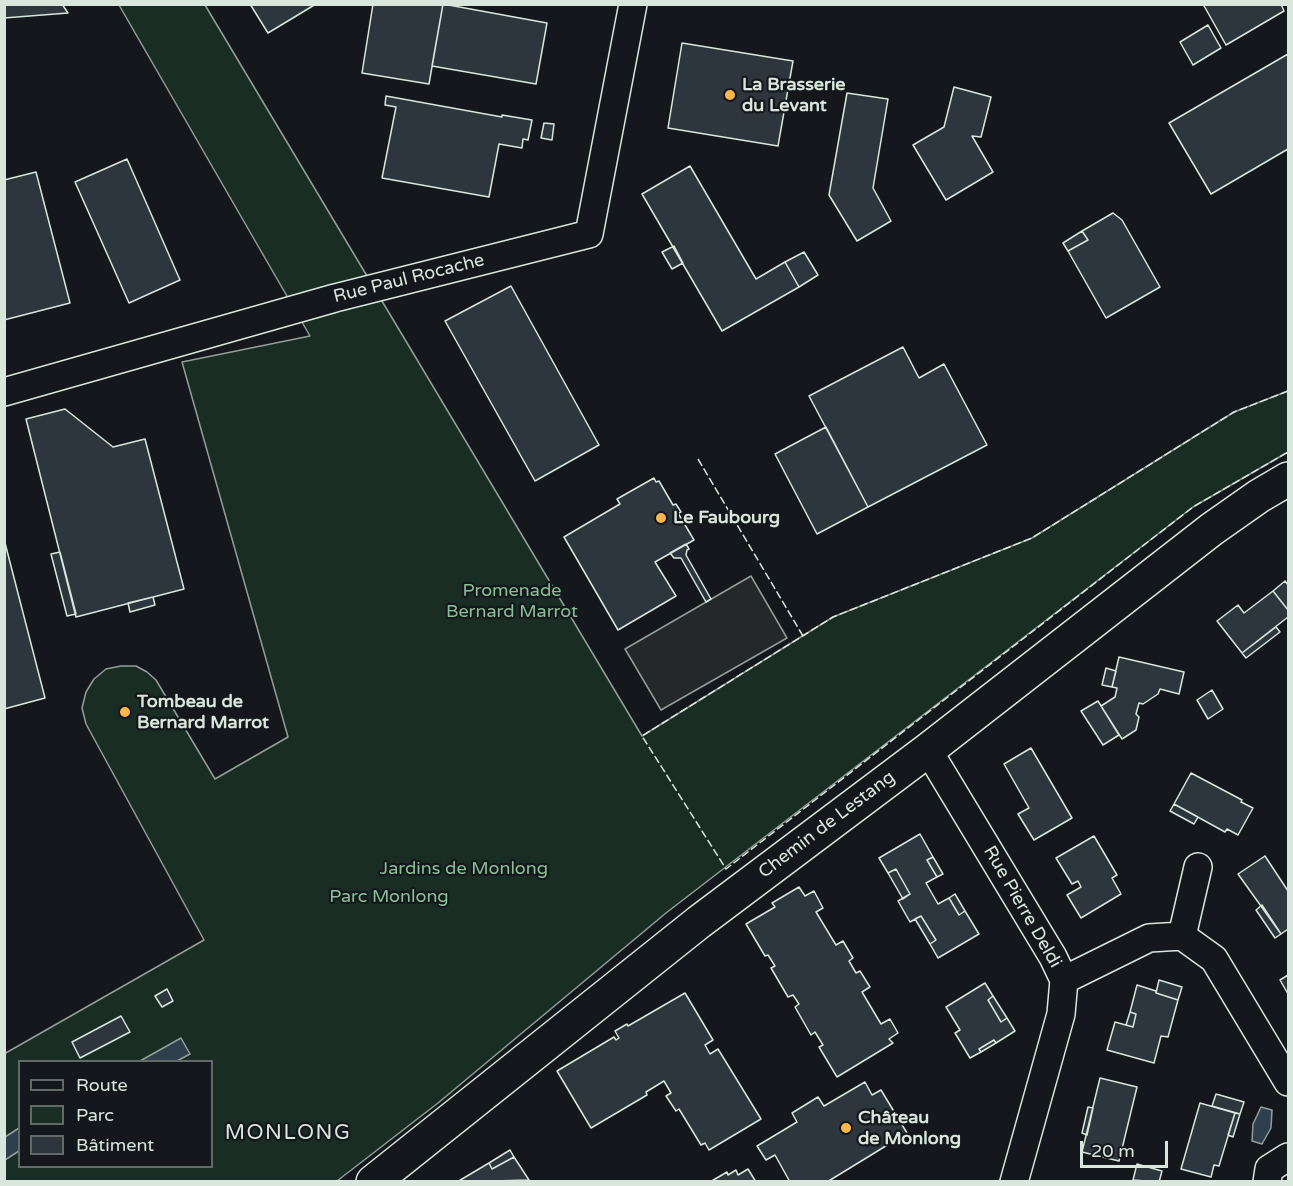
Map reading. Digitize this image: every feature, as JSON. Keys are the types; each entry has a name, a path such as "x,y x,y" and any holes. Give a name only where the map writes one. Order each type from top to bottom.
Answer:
{"street":[{"name":"Rue Paul Rocache","path":"4,392 335,297 589,234 633,4"},
{"name":"Chemin de Lestang","path":"373,1182 699,922 927,750 1212,529 1288,479"},
{"name":"Rue Pierre Deldi","path":"927,750 1053,957 1064,980 1061,1014 1014,1182"},
{"path":"1182,936 1198,867"},
{"path":"1064,980 1149,938 1182,936 1214,959 1288,1082"},
{"path":"1267,1182 1269,1169 1288,1157"}],"green space":[{"path":"119,5 205,5 642,736 833,617 1032,538 1234,412 1288,391 1288,452 1193,507 666,913 438,1103 337,1181 5,1181 4,1054 204,940 86,724 82,708 86,692 94,679 106,669 121,666 136,666 147,672 156,680 215,779 288,737 182,362 310,336"}],"shaded area":[{"name":"Le Faubourg","path":"751,576 787,638 661,710 625,649"}],"water":[{"path":"181,1038 190,1054 179,1060 142,1060"},
{"path":"1261,1107 1272,1110 1271,1128 1262,1144 1252,1141 1253,1124"},
{"path":"18,1129 18,1152 5,1160 5,1137"}],"building":[{"path":"4,4 62,4 68,13 4,18"},
{"path":"250,4 316,4 268,33"},
{"path":"373,4 443,4 429,84 362,73"},
{"path":"443,4 547,23 536,84 432,66"},
{"path":"1203,4 1281,4 1284,11 1226,45"},
{"path":"1208,25 1221,48 1193,65 1180,42"},
{"name":"La Brasserie du Levant","path":"682,43 793,61 778,146 668,128"},
{"path":"1288,54 1288,149 1211,194 1169,123"},
{"path":"954,87 991,97 981,137 972,136 993,172 946,200 913,145 944,127"},
{"path":"847,93 888,99 873,188 891,221 857,241 829,195"},
{"path":"386,96 502,117 502,115 532,120 528,140 523,139 522,148 499,144 489,197 382,178 396,107 385,105"},
{"path":"544,123 554,124 552,140 541,138"},
{"path":"127,159 180,280 129,303 75,182"},
{"path":"690,166 756,279 785,262 799,287 722,331 642,194"},
{"path":"36,172 70,303 4,320 4,180"},
{"path":"1113,213 1122,220 1160,287 1106,318 1068,251 1088,240 1082,231"},
{"path":"1082,231 1088,240 1068,251 1063,243"},
{"path":"674,246 683,263 672,269 662,252"},
{"path":"804,252 818,275 799,287 785,262"},
{"path":"511,286 599,445 535,481 445,321"},
{"path":"903,347 919,378 944,364 987,445 868,507 809,396"},
{"path":"65,409 113,447 145,439 184,589 76,617 26,419"},
{"path":"826,427 868,507 817,534 775,454"},
{"path":"654,478 656,482 659,481 673,505 676,504 681,512 678,513 694,540 655,562 676,596 618,630 564,537 620,504 617,499"},
{"path":"4,539 45,698 4,709"},
{"path":"686,544 689,549 686,555 711,599 706,602 681,558 674,558 670,553"},
{"path":"60,552 76,614 67,616 51,554"},
{"path":"1285,581 1288,585 1288,610 1273,591"},
{"path":"1273,591 1288,610 1288,617 1242,653 1217,621 1238,605 1244,613"},
{"path":"153,597 155,605 130,612 128,603"},
{"path":"1276,627 1280,632 1246,658 1242,653"},
{"path":"1119,657 1184,672 1179,694 1160,689 1158,694 1143,704 1139,703 1136,730 1122,739 1101,706 1115,697 1117,688 1112,687"},
{"path":"1106,668 1116,671 1112,687 1102,685"},
{"path":"1212,690 1223,709 1208,719 1197,700"},
{"path":"1098,701 1119,735 1103,745 1081,711"},
{"path":"1031,748 1072,818 1034,840 1018,814 1029,808 1004,764"},
{"path":"1191,773 1253,808 1238,835 1227,829 1225,832 1174,804"},
{"path":"1174,804 1198,817 1194,824 1170,811"},
{"path":"920,834 933,857 927,860 937,877 926,883 938,904 949,898 959,915 965,911 979,934 938,958 930,944 936,940 921,916 910,922 898,901 910,894 896,869 888,873 879,858"},
{"path":"1094,836 1117,875 1112,878 1121,894 1081,918 1067,895 1081,887 1078,881 1072,884 1056,858"},
{"path":"1265,856 1288,891 1288,929 1281,934 1238,874"},
{"path":"933,857 943,874 937,877 927,860"},
{"path":"896,869 910,894 903,899 888,873"},
{"path":"799,887 805,896 814,891 823,908 816,912 836,945 843,941 853,958 849,961 856,973 860,971 870,987 862,992 881,1024 890,1019 898,1033 889,1039 893,1043 837,1077 819,1047 823,1045 815,1032 811,1035 795,1007 799,1004 793,995 788,997 771,968 775,966 768,955 765,956 746,924 775,907 772,903"},
{"path":"955,894 965,911 959,915 949,898"},
{"path":"1262,905 1281,934 1275,938 1256,910"},
{"path":"921,916 936,940 930,944 915,919"},
{"path":"1288,975 1288,994 1280,980"},
{"path":"1159,980 1182,987 1178,1000 1156,993"},
{"path":"985,983 993,996 988,1000 1001,1022 1007,1018 1015,1031 996,1043 994,1040 979,1049 981,1052 970,1058 955,1033 960,1030 946,1007"},
{"path":"1137,985 1178,1000 1168,1037 1161,1036 1154,1063 1107,1050 1115,1022 1133,1027 1136,1014 1130,1012"},
{"path":"167,989 173,1001 162,1007 155,996"},
{"path":"685,993 713,1040 705,1045 710,1054 718,1049 761,1119 709,1150 705,1143 701,1145 679,1109 676,1111 666,1096 671,1093 664,1081 646,1092 647,1095 591,1128 557,1071 614,1037 616,1040 619,1038 615,1031 627,1024 628,1026"},
{"path":"993,996 1007,1018 1001,1022 988,1000"},
{"path":"1130,1012 1136,1014 1133,1027 1126,1025"},
{"path":"121,1016 130,1032 80,1058 72,1042"},
{"path":"994,1040 996,1043 981,1052 979,1049"},
{"path":"1100,1078 1137,1087 1119,1161 1082,1152"},
{"name":"Château de Monlong","path":"865,1082 872,1095 881,1090 907,1133 827,1182 790,1182 775,1155 766,1160 757,1146 797,1122 792,1113 818,1097 824,1106"},
{"path":"1216,1094 1244,1102 1240,1114 1212,1106"},
{"path":"1200,1103 1235,1113 1219,1166 1214,1165 1211,1177 1181,1169"},
{"path":"1088,1107 1093,1108 1087,1135 1082,1133"},
{"path":"1235,1113 1240,1114 1233,1137 1228,1135"},
{"path":"510,1150 514,1157 492,1169 489,1163"},
{"path":"514,1157 529,1180 457,1182 489,1163 492,1169"},
{"path":"1137,1164 1162,1171 1159,1182 1133,1180"},
{"path":"748,1169 756,1182 710,1182 727,1172 728,1175 736,1170 738,1175"}],"fence":[{"path":"1288,391 1234,412 1032,538 833,617 642,736 726,869 1193,507 1288,452"},
{"path":"698,459 803,636"}],"place":[{"name":"La Brasserie du Levant","path":"730,95"},
{"name":"Le Faubourg","path":"661,518"},
{"name":"Tombeau de Bernard Marrot","path":"125,712"},
{"name":"Château de Monlong","path":"846,1128"}],"district":[{"name":"MONLONG","path":"288,1133"}],"park label":[{"name":"Promenade Bernard Marrot","path":"512,601"},
{"name":"Jardins de Monlong","path":"464,869"},
{"name":"Parc Monlong","path":"389,897"}]}
